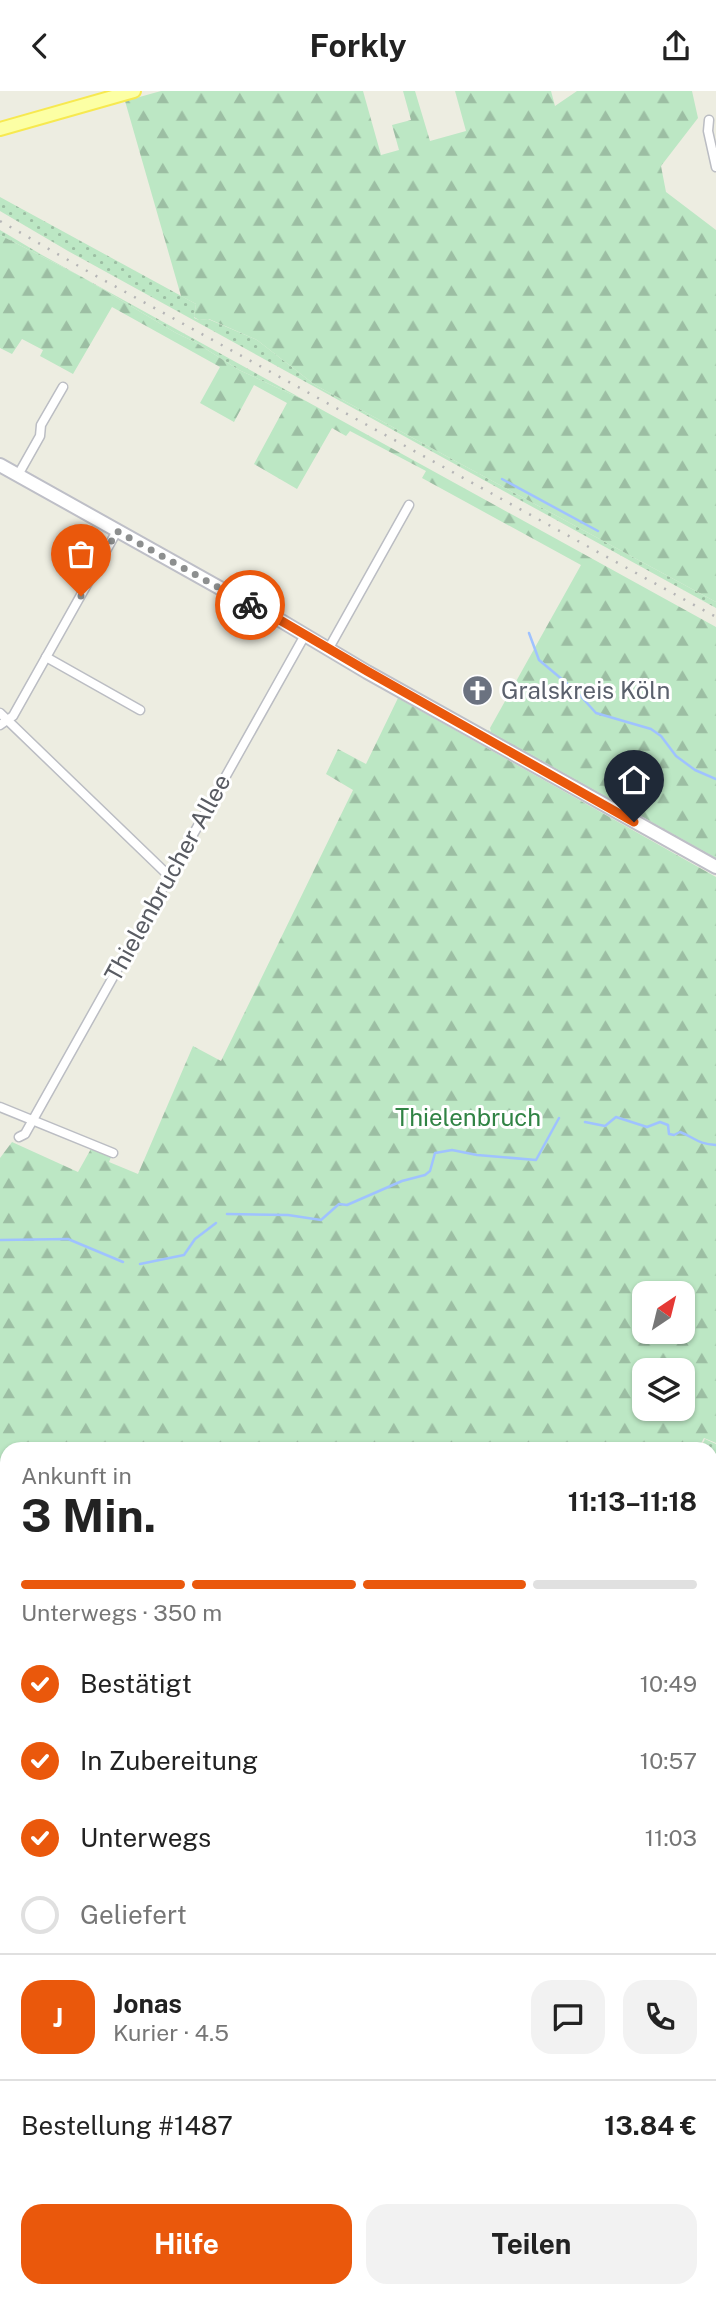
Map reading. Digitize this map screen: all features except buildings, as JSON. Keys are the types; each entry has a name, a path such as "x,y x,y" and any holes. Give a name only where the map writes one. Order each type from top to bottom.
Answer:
{"main road":[{"path":"0,129 134,91"},
{"path":"0,464 716,867"}],"street":[{"path":"709,120 708,131 716,167"},
{"path":"18,475 40,436 41,425 63,387"},
{"path":"328,648 409,505"},
{"path":"4,722 13,716 117,531"},
{"name":"Thielenbrucher Allee","path":"19,1137 32,1121 305,635"},
{"path":"46,657 140,710"},
{"path":"0,713 4,722 169,876"},
{"path":"0,1107 113,1153"}],"green space":[{"path":"161,91 363,91 381,155 399,150 392,125 411,120 403,91 415,91 430,141 466,131 455,91 551,91 555,106 577,91 692,91 698,118 661,166 666,192 716,230 716,602 315,385 257,340 209,319 199,320 194,317 196,304 181,296 125,101"},
{"path":"0,197 196,304 194,318 208,319 257,340 315,385 716,602 716,608 68,251 0,211"},
{"path":"0,230 42,255 79,275 0,235"},
{"path":"0,235 82,277 239,370 306,401 716,627 716,858 491,732 490,728 581,565 422,478 426,471 350,431 346,436 332,428 297,489 254,464 287,403 254,385 234,422 200,403 220,367 112,307 73,374 40,356 43,350 22,339 12,354 0,348"},
{"path":"85,279 306,401 239,370"},
{"name":"Thielenbruch","path":"398,698 716,877 716,1442 704,1438 702,1442 0,1442 0,1158 12,1142 78,1172 92,1147 112,1155 109,1162 138,1174 193,1046 221,1061 353,790 326,774 338,749 366,764"},
{"path":"488,730 716,858 716,863 488,733"}],"waterway":[{"path":"502,479 598,531"},
{"path":"529,633 539,660 576,691 596,713 651,729 661,736 676,756 695,770 716,779"},
{"path":"585,1122 605,1126 616,1117 647,1127 660,1122 668,1125 669,1134 680,1132 700,1142 716,1145"},
{"path":"227,1214 288,1215 321,1220 339,1204 347,1205 402,1181 425,1175 430,1171 435,1153 452,1150 536,1160 559,1118"},
{"path":"140,1264 184,1255 195,1239 216,1223"},
{"path":"0,1240 68,1239 123,1262"}],"railway":[{"path":"0,221 716,617"}],"way so far":[{"path":"81,596 117,531 250,605"}],"place":[{"name":"Gralskreis Köln","path":"478,691"}],"route":[{"path":"250,605 634,822"}]}
